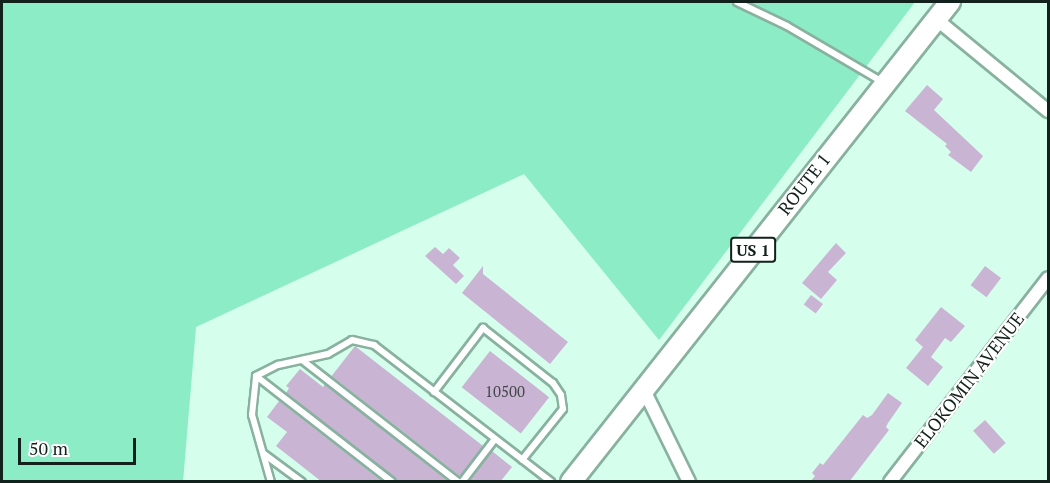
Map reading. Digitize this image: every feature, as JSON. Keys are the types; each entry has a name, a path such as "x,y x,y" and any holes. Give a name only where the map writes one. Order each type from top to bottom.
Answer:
{"main road":[{"name":"ROUTE 1","path":"571,482 950,2"}],"street":[{"path":"936,19 1048,111"},
{"name":"ELOKOMIN AVENUE","path":"890,482 1048,278"},
{"path":"643,388 689,482"}],"lane":[{"path":"737,2 787,26 885,83"},
{"path":"434,392 483,328 553,382 561,395 562,409 522,460"},
{"path":"256,376 278,365 328,354 352,340 374,345 551,482"},
{"path":"302,360 460,482 495,439"},
{"path":"256,376 252,415 271,482"},
{"path":"256,376 392,482"},
{"path":"263,454 302,482"}],"green space":[{"path":"2,2 915,2 659,340 524,174 196,327 183,482 2,481"}],"building":[{"path":"927,85 943,99 934,110 983,156 971,172 948,155 951,152 945,146 947,144 905,111"},
{"path":"836,243 846,253 828,272 837,280 821,299 802,283"},
{"path":"435,247 443,254 449,248 460,258 453,265 464,276 456,284 425,256"},
{"path":"483,266 483,274 568,342 550,364 462,293"},
{"path":"985,266 1001,278 987,297 971,285"},
{"path":"811,295 823,304 816,314 804,305"},
{"path":"941,307 965,326 951,342 945,338 931,357 943,367 928,386 906,368 923,347 915,340"},
{"path":"355,346 483,446 460,476 332,376"},
{"path":"490,351 549,397 521,433 462,387"},
{"path":"300,369 323,387 325,384 449,482 397,482 286,393 289,388 286,386"},
{"path":"888,393 902,403 886,427 889,430 849,482 810,482 815,476 812,473 820,463 823,465 863,415 867,418 872,415"},
{"path":"279,401 383,482 322,482 276,446 287,432 267,417"},
{"path":"985,420 1006,443 994,454 973,431"},
{"path":"492,451 512,467 500,482 469,482"}]}
